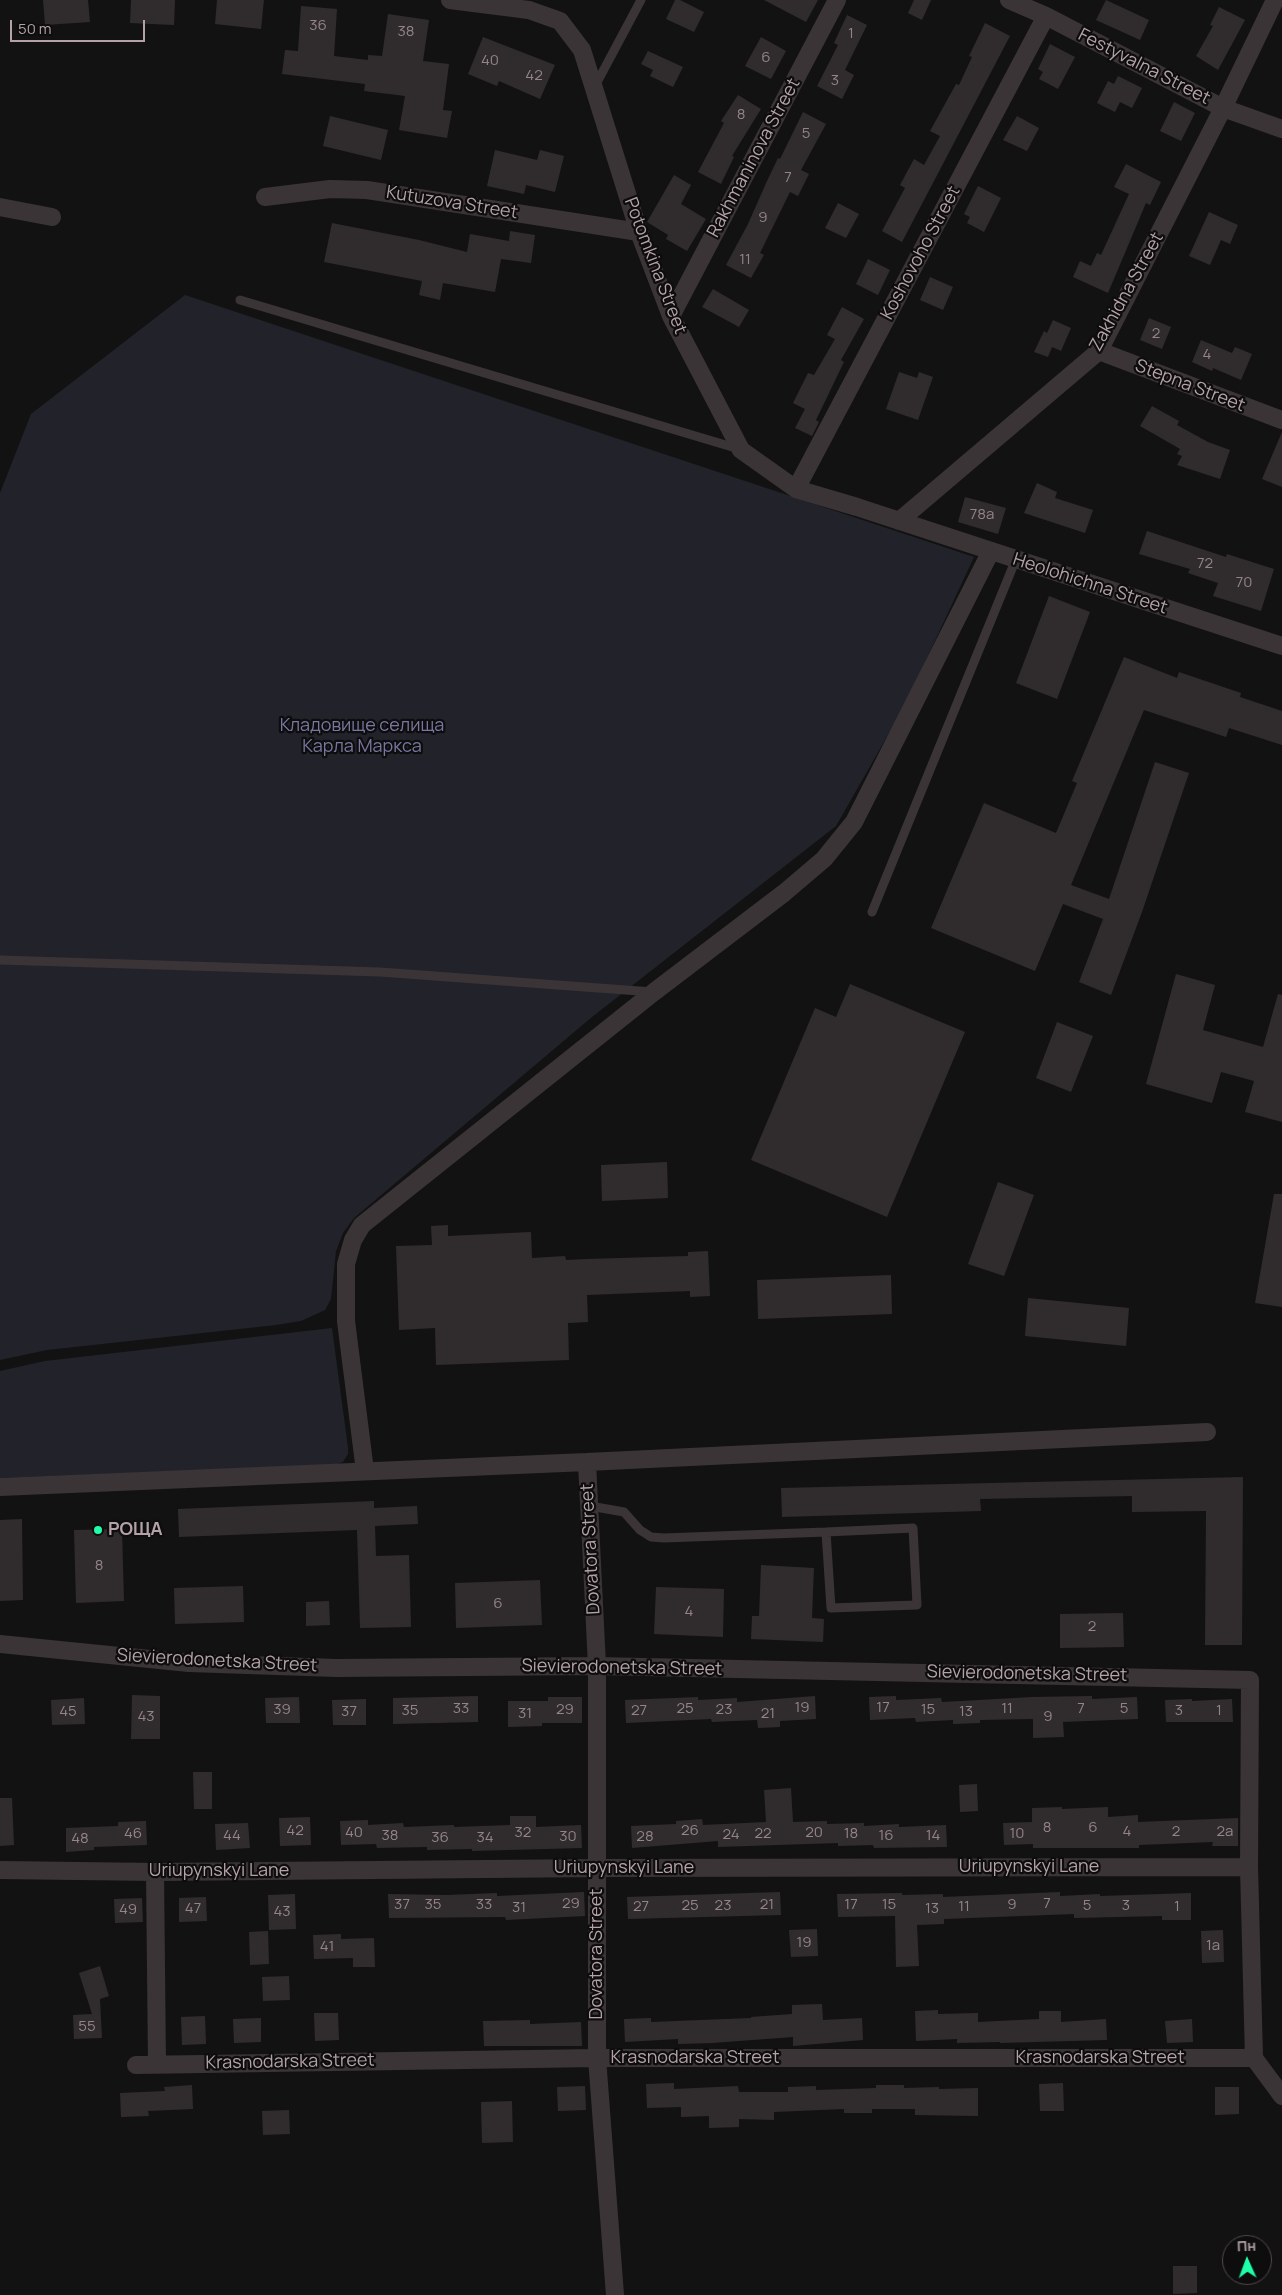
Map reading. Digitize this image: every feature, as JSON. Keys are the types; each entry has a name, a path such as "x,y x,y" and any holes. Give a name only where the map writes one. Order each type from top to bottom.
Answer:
{"street":[{"name":"Potomkina Street","path":"450,0 529,10 560,21 582,50 639,232 671,316 741,450 796,488 899,521"},
{"name":"Rakhmaninova Street","path":"671,316 837,0"},
{"name":"Festyvalna Street","path":"1009,0 1046,16 1223,108 1282,129"},
{"name":"Zakhidna Street","path":"899,521 1098,351 1223,108 1275,0"},
{"name":"Koshovoho Street","path":"796,488 1046,16"},
{"name":"Kutuzova Street","path":"264,197 330,189 367,190 639,232"},
{"path":"0,207 52,217"},
{"name":"Stepna Street","path":"1098,351 1282,420"},
{"name":"Heolohichna Street","path":"899,521 1282,646"},
{"path":"365,1471 346,1321 346,1264 353,1240 362,1225 654,992 784,893 824,859 854,822 991,551"},
{"path":"0,1487 587,1462 1207,1432"},
{"name":"Dovatora Street","path":"587,1462 597,1666 598,2058 615,2295"},
{"name":"Sievierodonetska Street","path":"0,1644 189,1663 336,1668 597,1666 1245,1678 1250,1680 1251,1684 1249,1867"},
{"path":"1249,1867 1254,2058 1282,2096"},
{"name":"Uriupynskyi Lane","path":"0,1870 155,1872 597,1868 1249,1867"},
{"path":"155,1872 157,2064"},
{"name":"Krasnodarska Street","path":"136,2065 598,2058 1254,2058"}],"lane":[{"path":"594,89 641,0"},
{"path":"240,300 741,450"},
{"path":"872,912 1016,559"},
{"path":"0,960 380,972 654,992"},
{"path":"590,1506 624,1512 640,1530 651,1537 664,1538 913,1528 917,1605 831,1608 826,1532"}],"green space":[{"name":"Кладовище селища Карла Маркса","path":"185,295 974,557 905,705 836,826 592,1017 354,1218 343,1233 336,1251 331,1299 325,1310 301,1321 276,1325 47,1350 0,1360 0,493 31,414"},
{"path":"332,1328 348,1448 348,1454 343,1462 335,1465 0,1478 0,1371 45,1361"}],"building":[{"path":"43,0 88,0 90,22 45,25"},
{"path":"131,0 175,0 174,25 130,23"},
{"path":"217,0 264,0 261,29 215,24"},
{"path":"675,0 680,0 704,12 694,32 666,19"},
{"path":"764,0 818,0 806,22"},
{"path":"914,0 931,0 922,20 908,13"},
{"path":"1106,0 1149,20 1140,40 1096,20"},
{"path":"301,6 337,9 334,56 368,60 368,55 382,56 388,14 429,20 423,61 449,64 443,110 452,111 447,138 399,130 405,96 364,91 365,84 282,74 285,50 298,51"},
{"path":"1219,7 1245,20 1218,70 1196,56 1213,26 1210,25"},
{"path":"847,15 867,25 845,70 854,75 842,99 817,86 838,45 834,43"},
{"path":"985,23 1010,36 902,242 882,231 905,188 900,185 914,159 924,165 940,136 930,131 956,84 959,85 972,57 969,56"},
{"path":"483,37 555,65 540,99 499,81 497,86 468,74"},
{"path":"761,37 786,51 771,79 745,66"},
{"path":"1050,44 1075,57 1058,89 1039,79 1043,72 1038,69"},
{"path":"648,51 683,67 673,87 650,76 653,70 641,64"},
{"path":"1118,76 1142,88 1132,108 1120,102 1115,112 1097,103 1108,81 1114,84"},
{"path":"738,95 761,109 732,156 734,157 721,184 698,172 724,123 721,121"},
{"path":"1174,102 1195,113 1181,141 1160,131"},
{"path":"803,112 826,124 801,170 809,174 798,196 790,192 760,253 764,255 751,278 726,265 748,224 778,158 780,159"},
{"path":"330,116 388,130 381,160 323,146"},
{"path":"1017,116 1039,128 1027,151 1003,140"},
{"path":"495,150 537,160 540,150 564,156 555,192 526,185 524,194 487,186"},
{"path":"1126,164 1161,182 1150,205 1146,203 1108,293 1073,277 1080,261 1091,266 1097,253 1101,255 1129,194 1114,187"},
{"path":"674,175 691,185 681,204 706,219 687,251 666,239 668,235 647,222"},
{"path":"978,186 1001,198 984,232 967,223 970,217 964,214"},
{"path":"838,203 859,214 846,238 825,228"},
{"path":"1209,212 1238,225 1230,244 1221,240 1210,265 1189,256"},
{"path":"332,223 419,240 467,252 470,234 509,241 510,231 535,235 531,263 501,259 495,292 443,283 440,300 419,295 422,281 324,262"},
{"path":"868,259 890,270 878,295 856,284"},
{"path":"930,277 953,287 943,310 920,300"},
{"path":"713,289 749,310 739,327 702,307"},
{"path":"842,307 864,319 841,360 844,362 816,420 819,422 812,436 795,428 805,409 793,403 808,373 814,375 835,339 827,335"},
{"path":"1149,318 1171,327 1162,349 1140,340"},
{"path":"1053,320 1071,328 1061,351 1052,347 1048,357 1034,352 1044,331 1047,333"},
{"path":"1201,340 1232,353 1235,347 1252,354 1241,380 1213,368 1212,371 1192,362"},
{"path":"899,372 917,378 919,372 933,377 918,420 886,409"},
{"path":"1152,406 1179,421 1177,425 1208,442 1230,450 1220,479 1177,465 1182,456 1177,454 1180,449 1140,426"},
{"path":"1282,432 1282,487 1262,479"},
{"path":"1037,483 1057,492 1055,498 1093,510 1085,533 1024,513"},
{"path":"965,497 1006,508 998,534 958,522"},
{"path":"1147,531 1226,557 1227,554 1274,569 1261,611 1213,596 1218,583 1188,573 1190,569 1139,554"},
{"path":"1049,596 1090,612 1057,699 1016,683"},
{"path":"1124,657 1177,678 1179,672 1241,693 1240,697 1282,711 1282,745 1229,728 1226,737 1144,710 1071,885 1109,899 1155,762 1189,773 1142,912 1111,995 1079,982 1103,919 1063,904 1035,971 931,928 984,803 1056,833 1077,783 1072,781"},
{"path":"1176,974 1215,985 1203,1030 1263,1047 1278,994 1282,995 1282,1122 1245,1112 1254,1081 1221,1072 1212,1103 1146,1084"},
{"path":"850,984 965,1032 887,1217 751,1160 815,1008 836,1017"},
{"path":"1057,1022 1093,1036 1071,1092 1036,1078"},
{"path":"667,1162 668,1198 602,1201 601,1165"},
{"path":"998,1182 1034,1195 1004,1276 968,1264"},
{"path":"1274,1194 1282,1194 1282,1307 1255,1303"},
{"path":"448,1225 448,1236 531,1232 532,1258 565,1256 566,1260 688,1256 688,1252 708,1251 710,1296 690,1297 690,1291 587,1295 588,1322 568,1323 569,1360 436,1365 435,1328 399,1330 396,1246 432,1245 431,1226"},
{"path":"891,1275 892,1314 758,1319 757,1280"},
{"path":"1028,1298 1129,1308 1126,1346 1025,1336"},
{"path":"1243,1477 1242,1645 1205,1645 1206,1511 1132,1512 1132,1496 980,1499 981,1511 782,1517 781,1488"},
{"path":"374,1501 374,1508 417,1506 418,1524 375,1526 376,1556 409,1555 411,1627 360,1628 357,1530 179,1537 178,1509"},
{"path":"22,1519 23,1600 0,1601 0,1520"},
{"path":"122,1529 124,1601 76,1603 74,1530"},
{"path":"761,1565 814,1568 812,1618 824,1619 823,1642 751,1639 752,1616 759,1616"},
{"path":"540,1580 542,1625 456,1628 455,1583"},
{"path":"243,1586 244,1622 175,1624 174,1588"},
{"path":"656,1587 724,1589 723,1637 654,1634"},
{"path":"329,1601 330,1625 306,1626 306,1602"},
{"path":"1123,1613 1124,1647 1060,1648 1060,1614"},
{"path":"132,1695 160,1696 160,1739 131,1739"},
{"path":"478,1696 478,1722 393,1724 393,1698"},
{"path":"815,1696 816,1719 780,1721 780,1727 758,1728 757,1720 712,1722 711,1719 626,1723 625,1700 698,1697 698,1700 737,1698 737,1702"},
{"path":"896,1696 896,1700 941,1698 942,1702 1033,1697 1092,1696 1092,1699 1137,1697 1138,1719 1063,1722 1064,1737 1033,1738 1033,1719 980,1720 980,1723 953,1724 953,1720 916,1722 915,1718 870,1720 869,1697"},
{"path":"299,1697 300,1723 266,1723 265,1698"},
{"path":"548,1697 582,1697 582,1723 542,1723 542,1726 508,1727 508,1701 548,1701"},
{"path":"84,1698 85,1724 52,1725 51,1700"},
{"path":"366,1699 366,1725 333,1725 332,1700"},
{"path":"1192,1699 1192,1701 1232,1699 1233,1722 1166,1722 1165,1700"},
{"path":"193,1772 212,1772 212,1809 194,1809"},
{"path":"977,1784 978,1811 960,1812 959,1785"},
{"path":"791,1788 793,1822 827,1821 827,1824 864,1823 864,1826 899,1824 899,1827 946,1825 947,1847 874,1848 873,1845 838,1846 838,1843 718,1847 718,1841 632,1848 631,1826 676,1824 676,1821 702,1819 703,1825 766,1822 764,1790"},
{"path":"0,1798 12,1798 14,1845 0,1846"},
{"path":"1062,1807 1062,1809 1108,1807 1108,1817 1138,1815 1138,1822 1238,1818 1238,1846 1212,1846 1213,1842 1139,1845 1139,1848 1033,1848 1033,1844 1004,1845 1003,1823 1032,1822 1032,1808"},
{"path":"510,1816 536,1816 536,1827 581,1825 582,1848 472,1851 472,1849 427,1850 427,1847 377,1848 376,1844 341,1845 340,1821 368,1820 368,1825 403,1823 404,1827 454,1825 454,1827 510,1825"},
{"path":"310,1817 311,1845 280,1846 279,1818"},
{"path":"146,1821 147,1845 94,1847 94,1850 66,1852 66,1828 118,1826 118,1822"},
{"path":"248,1823 250,1848 216,1850 215,1824"},
{"path":"584,1892 585,1916 506,1920 505,1917 389,1918 388,1894 447,1895 497,1893 497,1896"},
{"path":"780,1892 781,1915 628,1919 627,1897"},
{"path":"1060,1892 1060,1896 1191,1893 1191,1920 1162,1920 1162,1916 1074,1918 1074,1914 944,1919 944,1924 917,1925 919,1966 896,1967 895,1916 838,1917 837,1894 943,1894 943,1897"},
{"path":"295,1894 296,1929 269,1930 268,1895"},
{"path":"206,1897 207,1921 179,1922 179,1898"},
{"path":"142,1898 143,1922 115,1923 114,1899"},
{"path":"817,1929 818,1956 791,1957 789,1930"},
{"path":"1223,1930 1224,1962 1202,1963 1201,1931"},
{"path":"268,1931 269,1964 250,1965 249,1932"},
{"path":"341,1934 341,1939 374,1938 375,1967 353,1967 353,1958 314,1959 313,1935"},
{"path":"100,1966 109,1996 100,1999 102,2038 74,2039 73,2015 92,2014 79,1973"},
{"path":"289,1976 290,2000 263,2001 262,1977"},
{"path":"822,2004 823,2020 862,2018 863,2040 793,2046 793,2037 712,2043 678,2044 678,2039 625,2042 624,2019 651,2018 651,2022 751,2018 792,2014 792,2005"},
{"path":"938,2010 938,2014 978,2013 978,2022 1039,2019 1039,2011 1061,2011 1061,2022 1106,2019 1107,2040 1000,2043 957,2043 957,2039 916,2041 915,2011"},
{"path":"314,2013 338,2013 339,2040 315,2041"},
{"path":"205,2016 206,2044 182,2045 181,2017"},
{"path":"261,2018 261,2042 234,2043 233,2019"},
{"path":"1192,2019 1193,2042 1167,2043 1165,2021"},
{"path":"530,2020 530,2024 581,2022 582,2046 484,2046 483,2021"},
{"path":"674,2083 674,2089 738,2086 739,2092 788,2092 788,2087 816,2086 816,2090 876,2088 876,2085 904,2085 904,2088 978,2088 978,2116 915,2115 915,2109 872,2109 872,2113 844,2113 844,2109 774,2112 774,2120 739,2119 739,2127 709,2128 709,2116 681,2117 681,2107 647,2108 646,2084"},
{"path":"1063,2083 1064,2111 1040,2111 1039,2084"},
{"path":"192,2085 193,2109 148,2111 149,2116 121,2117 120,2093 165,2091 164,2087"},
{"path":"585,2086 586,2110 558,2111 557,2087"},
{"path":"1215,2087 1239,2087 1239,2114 1215,2115"},
{"path":"512,2101 513,2142 482,2143 481,2102"},
{"path":"289,2110 290,2134 263,2135 262,2111"},
{"path":"1173,2266 1197,2266 1197,2293 1173,2294"}],"place":[{"name":"РОЩА","path":"98,1530"}]}
